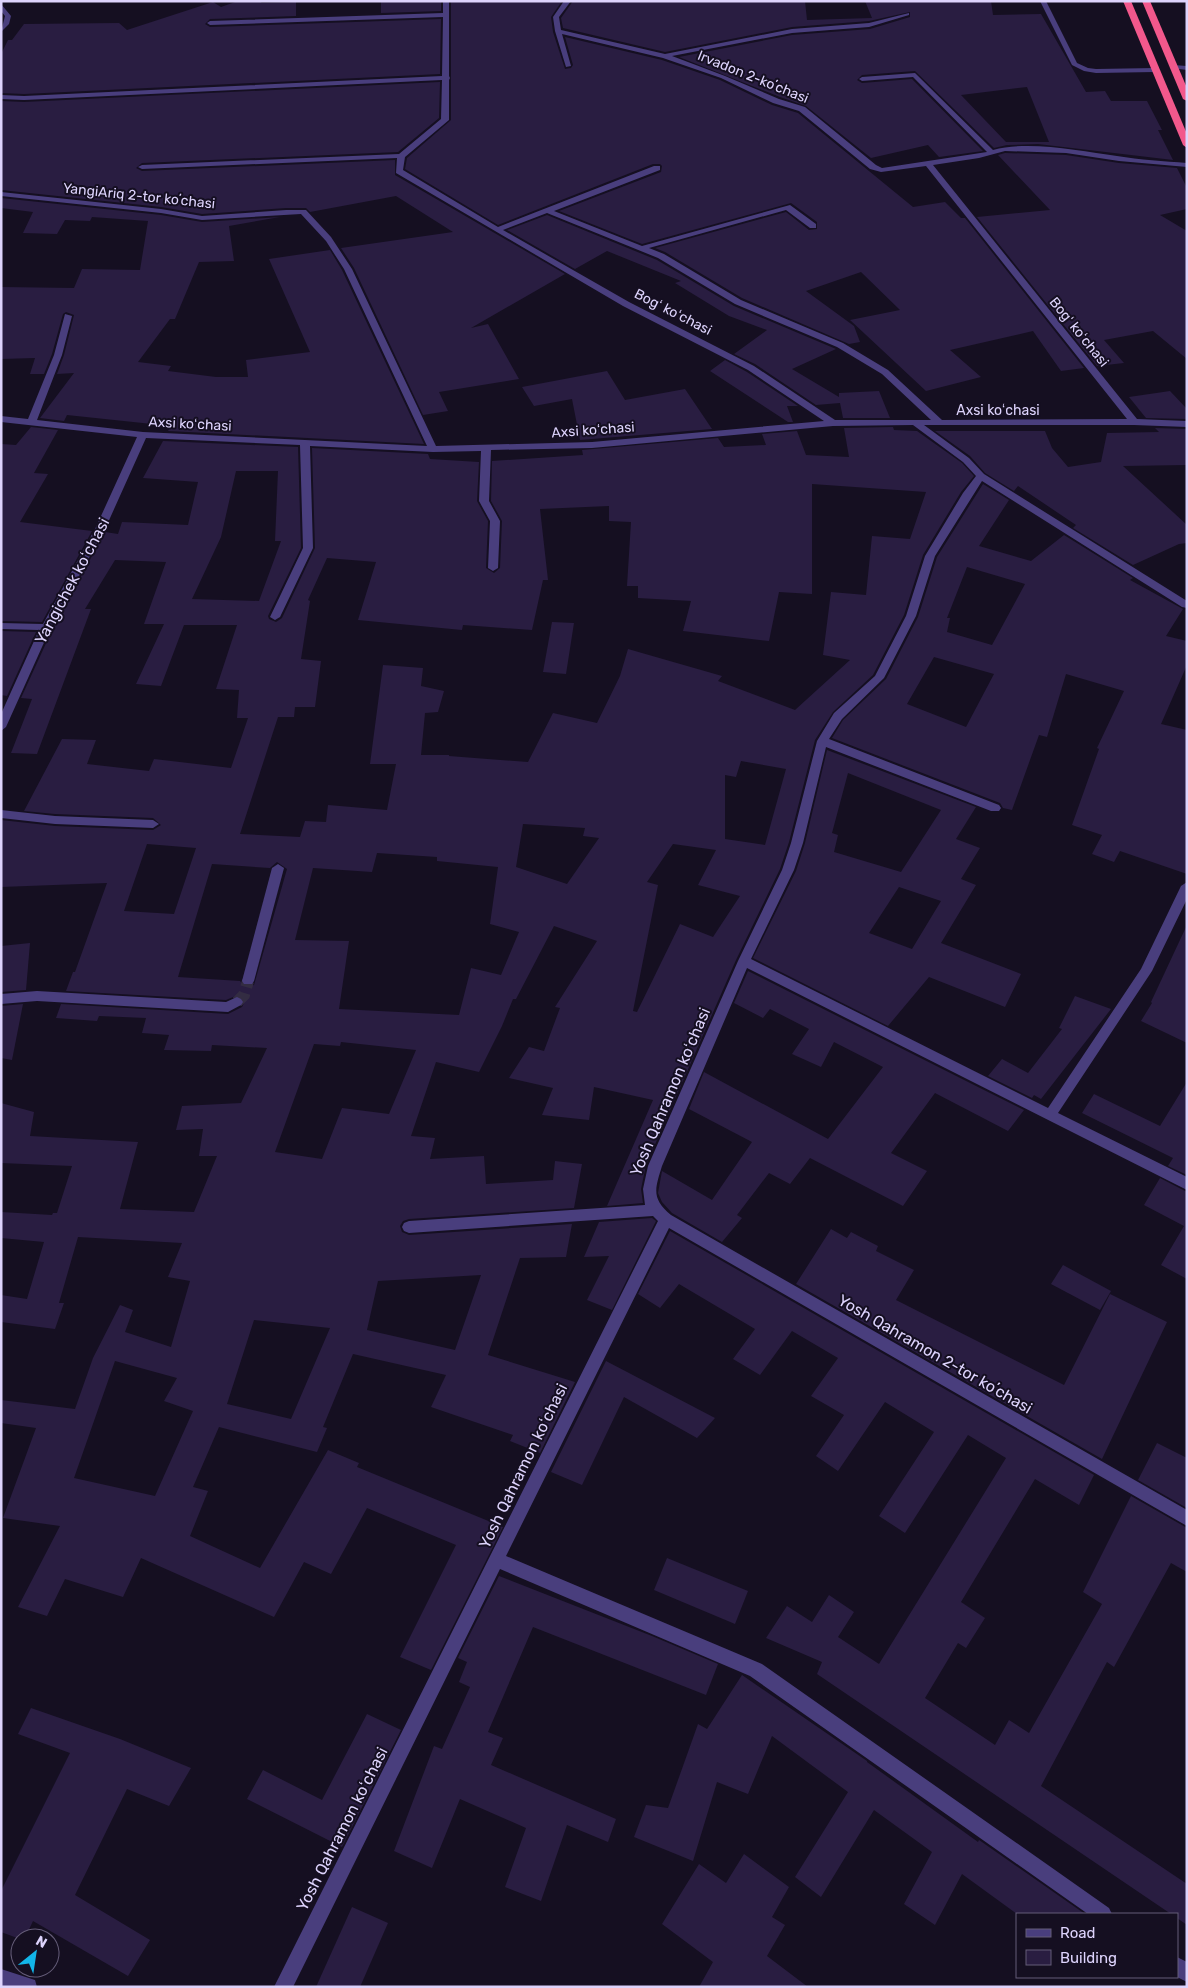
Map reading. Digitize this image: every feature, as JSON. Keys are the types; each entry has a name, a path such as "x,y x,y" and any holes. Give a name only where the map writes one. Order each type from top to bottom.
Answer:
{"highway":[{"path":"1127,1 1187,145"},
{"path":"1146,1 1187,99"}],"street":[{"path":"142,167 401,156 445,120 447,78 446,1"},
{"path":"568,1 556,17 568,66"},
{"path":"1043,1 1074,64 1080,68 1096,71 1155,70"},
{"path":"1,6 8,16 6,24 1,30"},
{"name":"Irvadon 2-koʼchasi","path":"665,56 792,31 869,25 907,14"},
{"path":"210,24 446,15"},
{"name":"Irvadon 2-koʼchasi","path":"558,31 572,36 665,56 722,77 776,101 802,109 876,169 886,171 979,156 1006,149 1066,151 1187,166"},
{"path":"1173,67 1187,68"},
{"path":"862,79 915,74 991,152"},
{"path":"1,97 24,98 447,78"},
{"name":"Bogʻ koʻchasi","path":"401,156 399,170 497,230 626,304 751,368 833,423"},
{"name":"Bogʻ koʻchasi","path":"928,164 1134,422"},
{"path":"497,230 656,168"},
{"name":"YangiАriq 2-tor koʼchasi","path":"1,194 161,211 202,218 303,212 332,245 352,274 377,333 433,449"},
{"path":"642,248 787,207 813,226"},
{"path":"546,210 661,256 738,302 840,345 885,372 941,424"},
{"path":"32,422 58,355 68,316"},
{"name":"Axsi koʻchasi","path":"1,419 143,435 433,449 592,445 833,423 1134,422 1187,424"},
{"path":"915,423 966,460 981,476 1186,605"},
{"name":"Yangichek koʻchasi","path":"1,727 46,627 101,527 143,435"},
{"path":"275,617 308,548 305,443"},
{"path":"486,448 484,501 496,521 493,568"},
{"name":"Yosh Qahramon koʻchasi","path":"654,1210 648,1192 655,1166 744,961 788,870 822,741 838,716 879,678 911,616 930,556 968,493 981,476"},
{"path":"1,626 46,627"},
{"path":"822,741 995,808"},
{"path":"1,814 55,820 153,824"},
{"path":"248,981 278,868"},
{"path":"1050,1115 1146,971 1187,886"},
{"path":"744,961 1187,1184"},
{"path":"1,999 38,996 228,1007 237,1002"},
{"path":"409,1228 654,1210 666,1219"},
{"name":"Yosh Qahramon koʻchasi","path":"283,1987 666,1219"},
{"name":"Yosh Qahramon 2-tor koʼchasi","path":"666,1219 1187,1519"},
{"path":"497,1560 756,1670 1102,1913"},
{"path":"1,1978 28,1987"}],"building":[{"path":"238,1 262,1 261,3 296,2 296,16 210,19 205,24 210,27 441,19 440,74 24,94 1,93 1,54 8,40 12,40 24,24 119,23 127,30 213,2 221,7"},
{"path":"381,1 441,1 441,11 381,13"},
{"path":"451,1 562,1 551,17 553,32 565,69 571,68 573,65 565,37 662,60 720,80 772,105 798,113 913,207 945,202 961,218 965,218 1084,368 1061,371 1033,331 950,350 981,377 926,391 850,320 900,310 861,272 806,291 854,326 860,342 849,344 742,298 665,252 655,248 786,212 809,230 817,229 817,222 791,203 642,244 559,211 661,172 662,166 660,164 653,164 498,225 405,169 407,158 451,120"},
{"path":"573,1 805,1 807,20 872,18 865,1 991,1 993,15 1041,14 1086,92 1105,91 1111,101 1147,101 1162,130 1158,130 1173,160 1038,144 1007,145 994,148 915,71 862,75 857,80 862,83 912,79 983,151 939,157 928,145 871,158 806,106 679,57 792,35 870,29 910,17 910,12 869,21 792,27 665,52 563,28 561,18","holes":["1027,87 1049,142 1006,142 961,95"]},
{"path":"440,82 439,118 398,152 142,163 136,168 142,171 395,160 395,175 565,274 471,328 488,324 519,379 439,392 448,411 423,415 354,268 341,248 453,232 396,196 310,212 306,208 286,208 202,214 161,207 1,190 1,101 24,102"},
{"path":"1005,153 1066,155 1119,163 1177,168 1187,188 1187,209 1160,215 1187,231 1187,359 1153,331 1104,340 1124,363 1097,366 977,217 1050,210 998,155"},
{"path":"1,198 161,215 202,222 280,217 229,226 234,261 199,262 175,319 170,319 138,362 171,366 168,371 216,377 248,377 246,360 310,352 269,259 330,250 342,270 424,444 168,431 171,426 67,415 64,421 40,418 74,373 57,374 74,315 66,312 63,314 52,354 44,374 30,374 35,358 1,359 1,287 74,288 82,269 140,270 148,221 92,217 90,221 65,220 57,234 23,233 33,212 1,208"},
{"path":"547,215 657,260 734,306 836,349 792,369 839,397 839,393 879,391 890,418 843,418 840,403 816,405 755,364 734,354 767,330 729,316 675,283 681,281 607,251 575,269 507,230"},
{"path":"725,360 747,372 798,406 787,406 793,422 788,422 710,371"},
{"path":"607,371 625,400 685,389 712,429 580,440 572,399 534,406 522,387"},
{"path":"1170,391 1187,409 1187,419 1146,418 1129,397"},
{"path":"31,427 58,430 34,473 48,474 20,522 92,531 42,622 1,621 1,444 16,445"},
{"path":"893,427 894,430 917,431 962,463 974,476 961,492 923,555 904,615 873,675 833,712 815,740 789,842 780,869 736,960 646,1165 641,1189 643,1203 607,1206 653,1100 594,1087 589,1120 542,1115 553,1088 509,1078 529,1047 544,1051 560,1008 555,1007 597,941 554,926 516,999 513,999 479,1072 436,1062 411,1136 435,1138 430,1159 484,1156 486,1184 553,1180 555,1161 582,1164 574,1208 409,1219 403,1221 400,1226 402,1232 409,1235 572,1224 566,1257 520,1258 488,1355 575,1382 540,1453 510,1441 513,1435 431,1407 446,1375 353,1354 323,1427 327,1428 317,1452 219,1427 193,1487 208,1491 190,1536 260,1568 328,1450 359,1463 357,1467 503,1527 431,1670 400,1657 456,1545 367,1508 331,1574 304,1562 274,1617 141,1558 123,1597 65,1579 47,1616 18,1607 60,1526 3,1518 36,1428 1,1423 1,1400 75,1409 93,1358 120,1305 133,1310 125,1332 171,1347 190,1281 168,1277 182,1243 78,1237 59,1303 64,1303 55,1329 1,1322 1,1295 27,1299 44,1242 1,1238 1,1212 52,1215 57,1213 72,1166 1,1163 1,1103 34,1112 30,1136 138,1142 120,1209 194,1212 217,1156 199,1156 203,1129 176,1130 182,1106 241,1103 267,1048 212,1045 211,1051 164,1050 169,1035 142,1033 146,1018 99,1016 97,1021 56,1018 61,1004 228,1014 242,1007 245,1001 238,995 226,1000 66,991 73,972 75,972 107,883 1,887 1,820 55,826 153,830 161,825 153,818 24,811 62,739 96,740 87,764 149,771 154,759 231,768 248,718 237,718 239,690 216,689 237,625 184,625 161,686 136,684 164,624 144,624 166,562 115,560 85,609 91,609 37,754 11,753 32,699 21,698 53,628 105,532 118,534 122,522 188,525 198,482 143,478 163,441 298,447 301,548 268,616 269,619 276,622 282,618 315,548 312,448 428,454 430,459 479,462 477,501 488,521 486,568 494,573 500,568 502,521 491,501 492,461 583,455 582,450 718,438 724,447 766,445 762,434 797,431 806,455 849,457 844,428","holes":["236,471 278,471 275,541 281,541 259,601 192,599 221,537","812,484 926,492 910,539 872,536 866,595 831,592 823,655 850,660 795,710 718,681 722,676 628,649 620,676 597,723 553,713 528,762 449,755 421,755 425,713 438,712 444,691 421,686 423,668 383,665 370,764 396,764 387,810 328,805 326,822 305,821 300,837 240,834 278,717 294,717 295,707 315,707 321,661 301,659 310,601 308,600 327,558 376,562 358,620 462,630 463,625 532,630 543,580 548,580 540,509 609,506 609,521 631,522 627,586 638,586 638,598 691,601 683,631 769,641 779,592 812,594","741,761 786,769 765,845 725,839 725,775 736,777","523,824 585,828 583,836 599,838 567,884 516,867","147,844 196,848 174,914 124,911","673,844 716,850 698,885 740,896 713,937 680,924 637,1012 633,1011 658,885 647,882","377,853 437,857 437,861 498,867 490,924 519,932 501,975 471,968 459,1015 339,1009 349,941 295,940 313,868 372,872","277,862 287,869 254,985 244,986 240,981 178,977 212,864 270,868","341,1042 416,1050 389,1114 342,1108 322,1159 275,1152 314,1044 340,1046","481,1275 455,1350 367,1330 378,1281","254,1320 330,1328 291,1419 227,1404","115,1361 177,1378 164,1401 193,1411 155,1496 74,1478"]},
{"path":"1155,428 1187,429 1187,465 1123,466 1187,525 1187,543 1179,544 1133,565 1073,528 1076,525 1018,486 1014,491 985,473 970,456 935,431 1045,431 1052,448 1068,467 1101,462 1107,433 1159,432"},
{"path":"983,484 1009,500 979,546 1031,561 1064,535 1133,578 1130,580 1183,609 1166,636 1187,641 1187,665 1161,724 1187,730 1187,874 1120,851 1114,862 1092,854 1102,835 1072,825 1099,749 1097,748 1124,691 1066,674 1047,737 1039,735 1012,810 1003,808 1000,803 832,738 843,720 886,679 918,617 937,557","holes":["967,567 1025,584 992,645 947,632 950,618 947,618","934,657 994,674 966,727 907,704"]},
{"path":"552,622 574,623 566,674 543,672"},
{"path":"1,631 36,632 7,696 1,695"},
{"path":"827,750 976,807 956,839 980,848 961,879 976,885 941,943 1021,974 1005,1007 929,977 888,1026 753,958 796,871 805,843","holes":["848,773 941,810 901,872 834,852 838,835 832,833","899,887 941,901 912,949 869,933"]},
{"path":"1187,925 1187,1043 1141,1021 1152,1003"},
{"path":"30,943 26,990 1,992 1,946"},
{"path":"748,971 1024,1110 1008,1131 935,1093 891,1153 927,1171 903,1206 810,1158 790,1184 769,1173 737,1215 742,1218 722,1242 672,1213 662,1202 658,1193 662,1171 712,1200 752,1142 689,1109 704,1072 828,1139 883,1067 834,1042 821,1067 792,1054 809,1029 770,1009 763,1018 734,1003"},
{"path":"1075,996 1111,1009 1041,1099 1034,1095 1032,1098 988,1076 1002,1059 1028,1073 1062,1029 1059,1028"},
{"path":"23,1004 12,1060 1,1058 1,1006"},
{"path":"1187,1082 1187,1175 1168,1166 1173,1158 1082,1113 1094,1094 1160,1126"},
{"path":"1160,1178 1187,1192 1187,1279 1161,1265 1184,1226 1144,1205"},
{"path":"652,1218 656,1221 612,1310 587,1300 609,1256 584,1257 599,1222"},
{"path":"831,1229 847,1238 851,1232 878,1246 876,1251 914,1270 896,1300 1064,1385 1110,1294 1167,1322 1102,1459 796,1284"},
{"path":"670,1231 1094,1475 1079,1505 1035,1479 961,1602 985,1618 966,1648 958,1643 925,1698 995,1745 1009,1720 1029,1733 1102,1604 1083,1592 1131,1496 1187,1528 1187,1572 1171,1563 1114,1667 1107,1662 1041,1786 1187,1884 1187,1925 1178,1919 1178,1913 1170,1913 817,1674 822,1662 766,1638 787,1606 812,1622 829,1595 854,1612 838,1637 879,1664 1006,1458 968,1435 905,1533 879,1516 934,1432 885,1402 838,1471 816,1456 844,1415 811,1396 838,1358 792,1331 760,1375 733,1359 755,1329 679,1284 660,1308 638,1294"},
{"path":"1063,1265 1111,1291 1100,1310 1051,1284"},
{"path":"606,1361 715,1418 697,1438 624,1397 582,1485 551,1472"},
{"path":"1157,1443 1187,1458 1187,1508 1138,1480"},
{"path":"667,1558 748,1591 735,1624 654,1590"},
{"path":"499,1576 718,1664 706,1695 533,1627 488,1732 503,1738 491,1765 616,1819 608,1842 567,1825 541,1901 505,1887 526,1828 460,1799 432,1868 394,1851 434,1746 442,1749 470,1687 459,1682 467,1662 458,1658"},
{"path":"742,1675 867,1761 978,1842 979,1840 1084,1913 1016,1913 962,1874 935,1925 904,1904 932,1852 874,1810 821,1897 795,1877 848,1792 772,1736 748,1794 717,1782 693,1861 634,1837 646,1805 668,1808 698,1724 707,1729"},
{"path":"31,1708 120,1739 191,1768 169,1806 127,1789 75,1895 150,1940 128,1976 60,1937 60,1928 45,1928 33,1921 30,1928 10,1928 10,1935 1,1932 1,1891 70,1753 18,1734"},
{"path":"367,1714 401,1730 342,1847 247,1799 263,1770 322,1800"},
{"path":"744,1854 789,1887 772,1917 785,1925 767,1956 808,1987 699,1987 713,1962 662,1924 699,1864 726,1883"},
{"path":"352,1907 388,1923 360,1987 316,1987"}],"tunnel":[{"path":"237,1002 244,995 248,981"}]}
